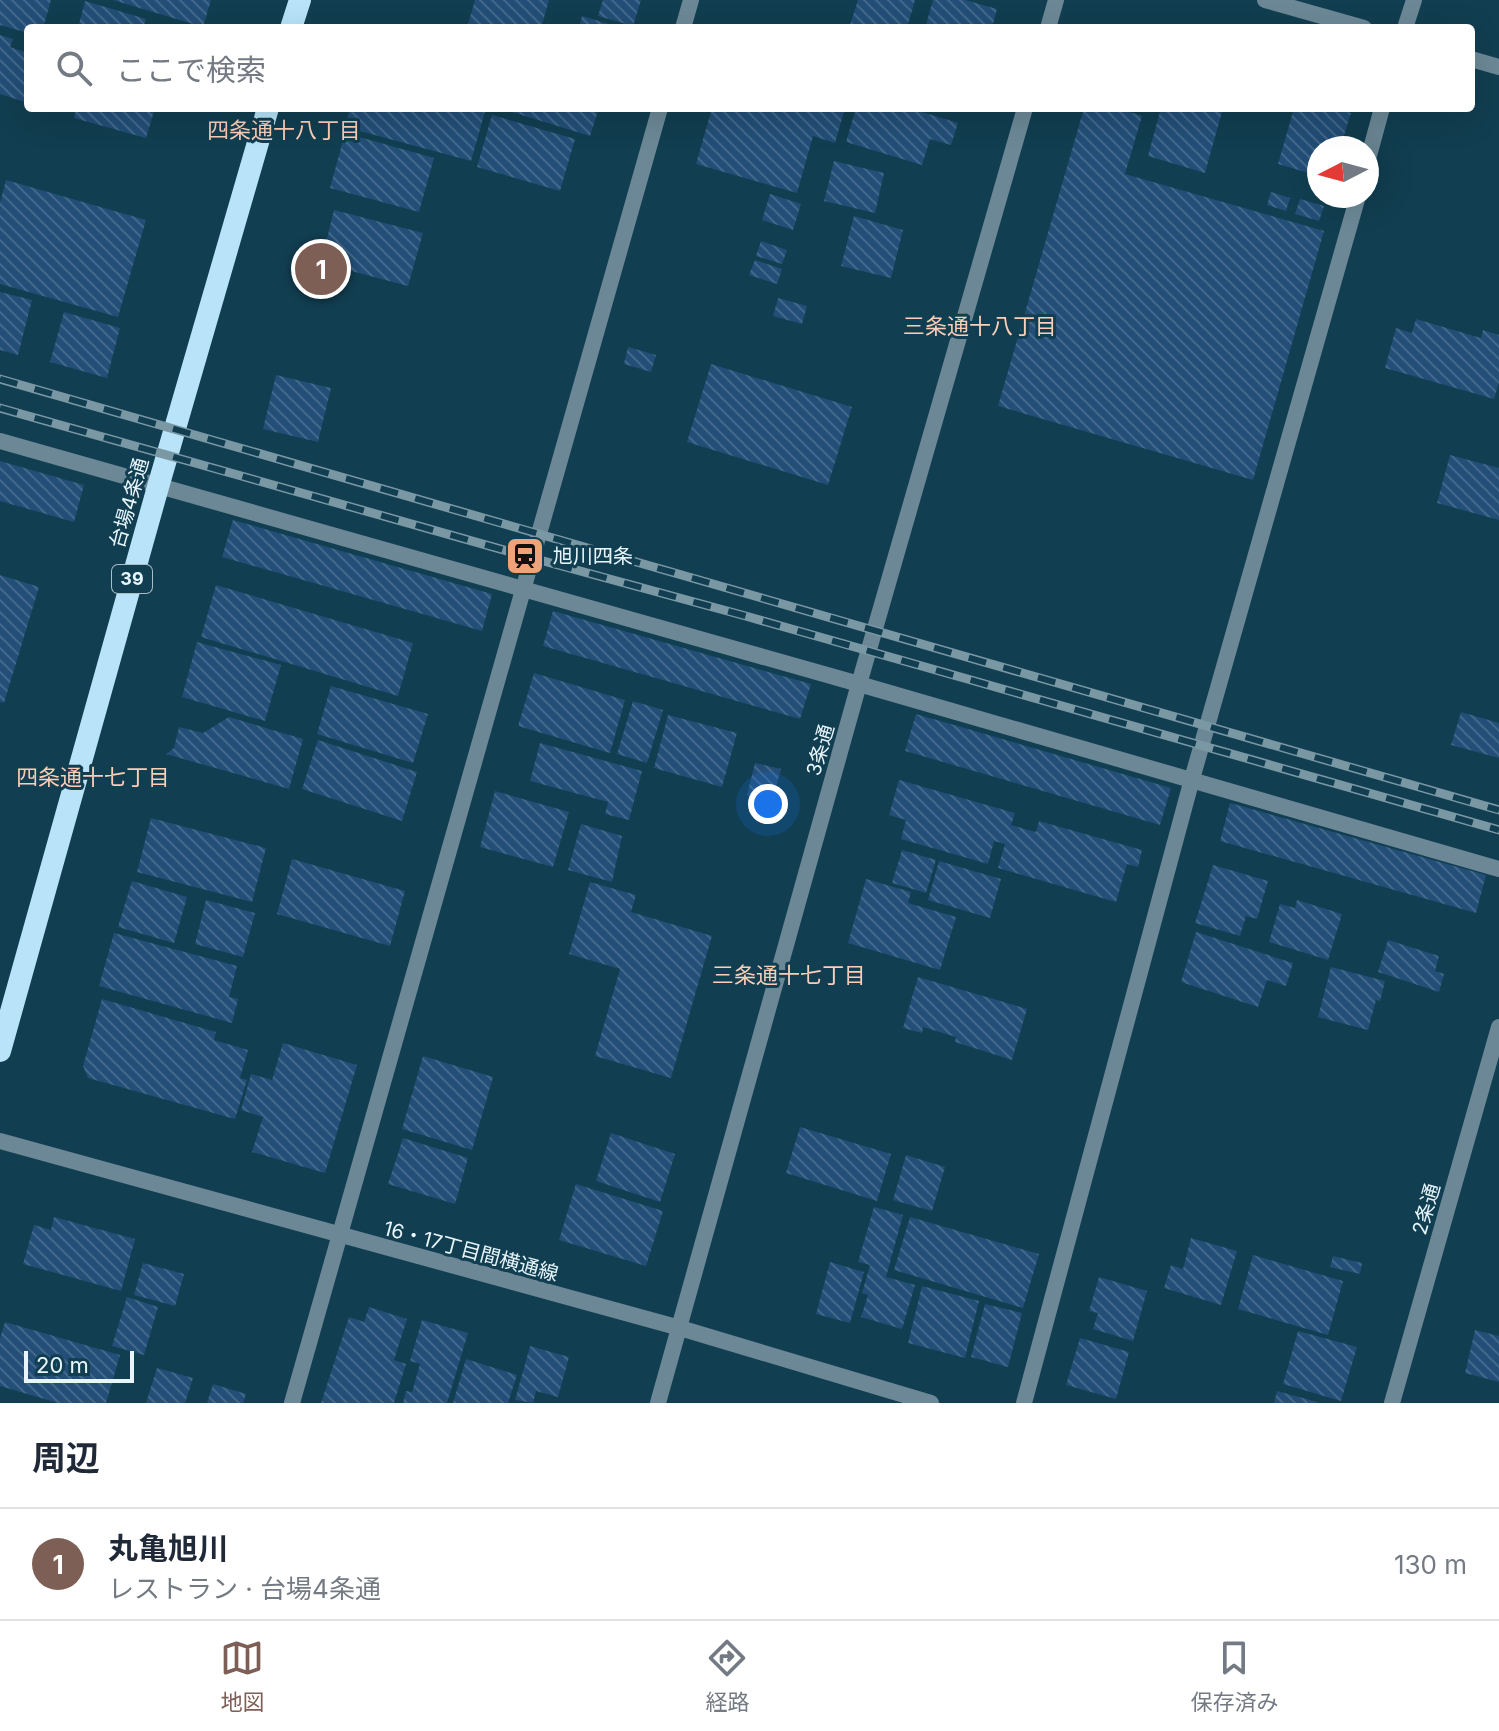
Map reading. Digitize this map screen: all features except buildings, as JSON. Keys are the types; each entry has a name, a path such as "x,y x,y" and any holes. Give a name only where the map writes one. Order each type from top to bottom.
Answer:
{"highway":[{"path":"292,24 300,0"},
{"name":"台場4条通","path":"0,1051 267,112"}],"street":[{"path":"684,24 691,0"},
{"path":"1049,24 1056,0"},
{"path":"1265,0 1350,24"},
{"path":"1406,24 1414,0"},
{"path":"1475,60 1499,67"},
{"path":"292,1403 659,112"},
{"name":"3条通","path":"658,1403 859,684 1024,112"},
{"path":"1374,136 1381,112"},
{"path":"1024,1403 1192,779 1355,208"},
{"path":"0,441 1499,869"},
{"name":"2条通","path":"1392,1403 1499,1027"},
{"name":"16・17丁目間横通線","path":"0,1141 680,1328 931,1403"}],"railway":[{"path":"0,379 1499,810"},
{"path":"0,408 1499,830"}],"place":[{"name":"丸亀旭川","path":"321,269"},
{"name":"旭川四条","path":"525,556"}],"district":[{"name":"四条通十八丁目","path":"284,130"},
{"name":"三条通十八丁目","path":"980,326"},
{"name":"四条通十七丁目","path":"93,777"},
{"name":"三条通十七丁目","path":"789,975"}]}
